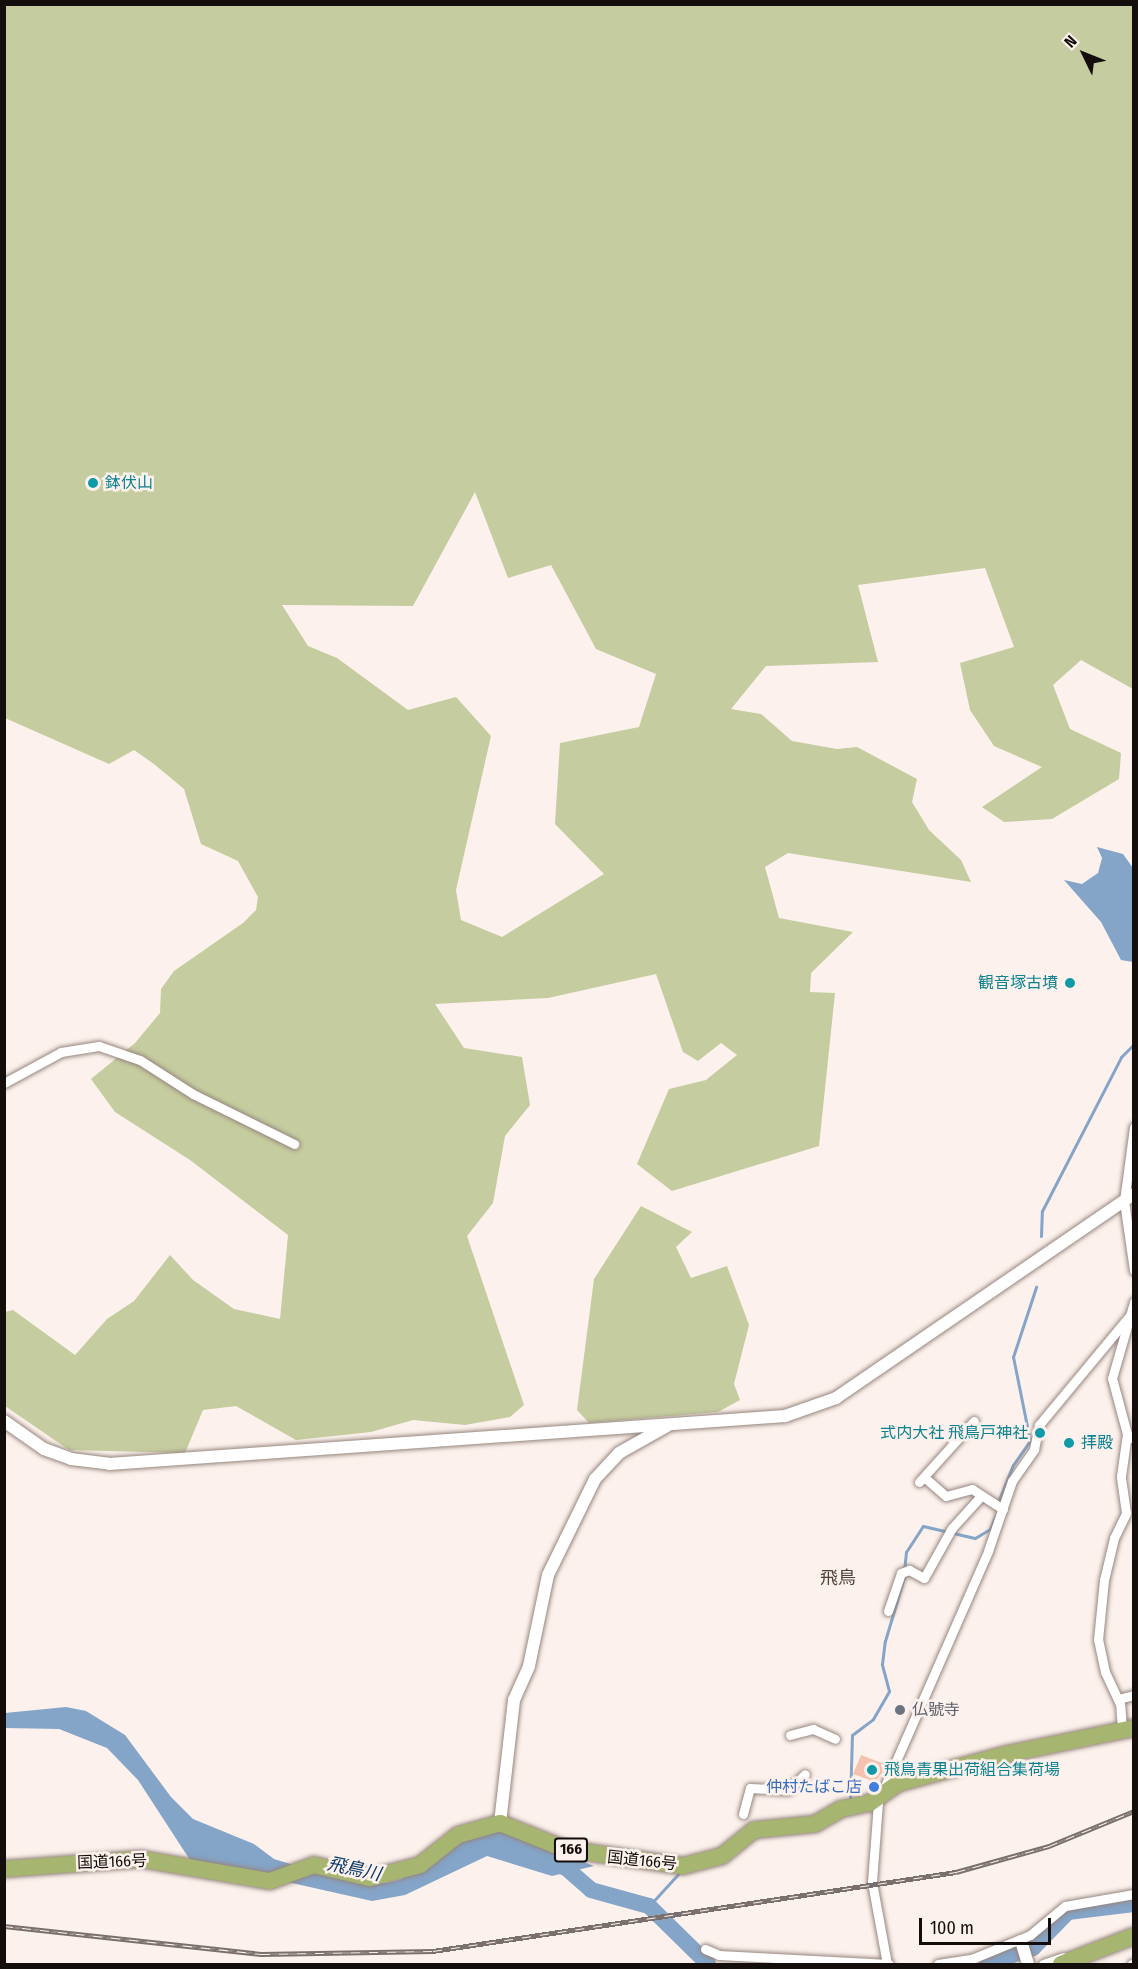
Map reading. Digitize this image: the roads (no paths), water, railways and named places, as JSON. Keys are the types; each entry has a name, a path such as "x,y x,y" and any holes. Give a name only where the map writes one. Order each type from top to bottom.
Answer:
{"highway":[{"name":"国道166号","path":"4,1869 141,1859 282,1880 304,1867 370,1878 395,1875 420,1865 458,1835 500,1823 566,1849 683,1866 722,1856 761,1827 815,1824 846,1808 870,1803 883,1792 992,1758 1128,1729"},
{"path":"1061,1965 1134,1936"},
{"path":"1076,1965 1134,1942"}],"street":[{"path":"4,1083 61,1052 99,1046 140,1060 193,1094 294,1144"},
{"path":"1134,1127 1129,1198 1134,1270"},
{"path":"4,1421 44,1449 70,1459 109,1464 785,1416 836,1398 1129,1198"},
{"path":"1128,1729 1118,1699 1105,1672 1098,1640 1104,1580 1114,1538 1126,1513 1121,1476 1130,1436 1112,1378 1134,1302"},
{"path":"705,1949 719,1955 888,1964 872,1882 874,1817 883,1792 1011,1480 1034,1449 1039,1425 1131,1314"},
{"path":"974,1421 921,1479 946,1496 972,1489 1000,1507"},
{"path":"500,1823 514,1700 530,1666 548,1575 601,1472 619,1454 670,1425"},
{"path":"888,1611 905,1572 924,1578 952,1528 981,1496"},
{"path":"1118,1699 1134,1695"},
{"path":"790,1735 813,1729 835,1739"},
{"path":"743,1814 750,1788 788,1790 805,1774"},
{"path":"938,1965 974,1958 1021,1940 1065,1906 1134,1894"},
{"path":"1043,1965 1134,1930"},
{"path":"1021,1940 1028,1963"}],"water":[{"path":"1097,847 1123,854 1133,868 1133,962 1121,960 1101,922 1064,880 1082,884 1098,873 1102,858"},
{"path":"66,1707 86,1711 125,1735 171,1797 193,1819 254,1844 274,1859 320,1873 386,1883 402,1879 455,1842 499,1829 594,1866 552,1876 487,1856 405,1895 372,1901 190,1860 138,1780 107,1748 59,1729 5,1728 5,1713"}],"waterway":[{"path":"1041,1236 1042,1211 1121,1057 1134,1044"},
{"path":"998,1502 1013,1465 1030,1441 1013,1357 1036,1287"},
{"path":"904,1571 906,1552 923,1526 975,1538 990,1529 996,1515"},
{"path":"850,1802 852,1735 873,1719 889,1691 882,1664 885,1641 904,1577"},
{"name":"飛鳥川","path":"549,1862 566,1868 591,1890 649,1906 708,1964"},
{"path":"649,1906 679,1873"},
{"name":"飛鳥川","path":"987,1964 1033,1948 1068,1912 1134,1904"}],"railway":[{"path":"4,1926 261,1954 433,1951 956,1872 1049,1846 1134,1811"}],"place":[{"name":"鉢伏山","path":"93,483"},
{"name":"観音塚古墳","path":"1070,983"},
{"name":"式内大社 飛鳥戸神社","path":"1040,1433"},
{"name":"拝殿","path":"1069,1443"},
{"name":"仏號寺","path":"900,1710"},
{"name":"飛鳥青果出荷組合集荷場","path":"872,1770"},
{"name":"仲村たばこ店","path":"874,1787"}],"district":[{"name":"飛鳥","path":"838,1578"}]}
